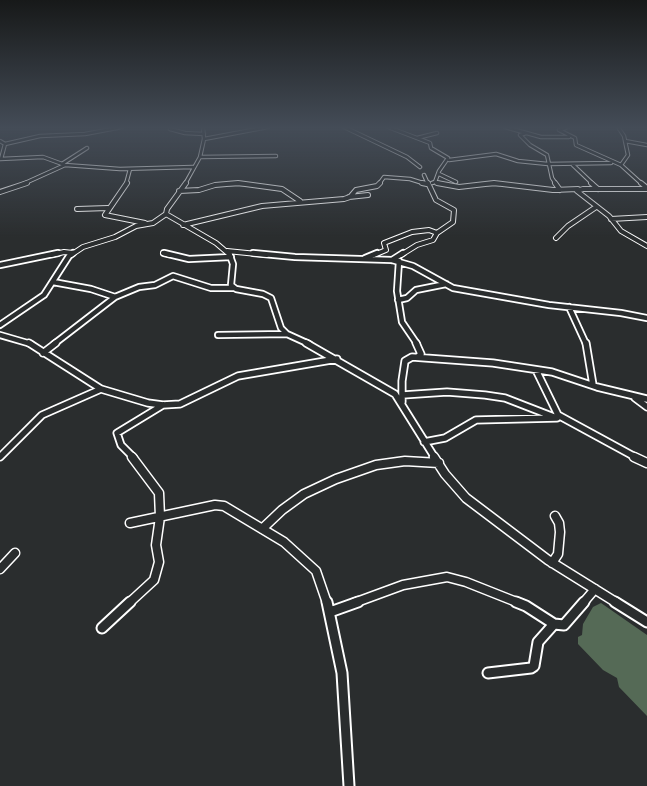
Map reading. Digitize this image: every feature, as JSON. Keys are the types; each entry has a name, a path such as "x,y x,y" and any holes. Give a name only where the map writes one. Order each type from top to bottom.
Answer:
{"street":[{"path":"0,192 28,182 64,164 130,170 193,167"},
{"path":"0,325 42,297 67,258 87,245 116,237 136,226 153,223 166,214 167,209 195,164"},
{"path":"416,164 420,167"},
{"path":"428,186 435,182 446,164"},
{"path":"543,164 601,164"},
{"path":"548,164 552,178 560,190"},
{"path":"618,164 647,188"},
{"path":"573,165 598,189"},
{"path":"130,170 130,177 124,189 108,208 105,216 148,224"},
{"path":"439,174 456,182"},
{"path":"392,260 417,245 433,240 437,233 453,222 456,212 438,202 428,186 424,175"},
{"path":"349,198 356,190 377,186 384,177 415,180 428,186"},
{"path":"435,182 459,187 494,183 560,190 647,188"},
{"path":"179,192 238,183 284,190 293,198 305,202"},
{"path":"578,189 577,192 611,219 622,231 647,246"},
{"path":"184,225 253,207 368,195"},
{"path":"556,238 568,226 596,207"},
{"path":"77,209 108,208"},
{"path":"166,214 227,251 233,264 230,281 233,288"},
{"path":"611,219 647,217"},
{"path":"364,258 386,250 384,243 412,232 420,230 437,233"},
{"path":"227,251 287,257 364,258 399,261 413,266 454,288 647,318"},
{"path":"0,265 64,252 73,254"},
{"path":"163,253 189,259 231,257"},
{"path":"399,261 398,300 402,322 416,342 421,354 418,357"},
{"path":"44,352 115,297 139,286 155,285 173,276 211,288 233,288 263,294 271,298 280,328 287,334 337,359 395,394 402,402 424,442 439,462 445,474 466,498 552,563 647,622"},
{"path":"53,282 91,289 115,297"},
{"path":"398,300 406,298 416,290 446,284"},
{"path":"569,307 586,344 594,386"},
{"path":"218,335 287,334"},
{"path":"0,335 27,342 100,389 148,403 163,405 180,404 238,376 337,359"},
{"path":"402,402 402,381 405,361 412,357 493,363 552,372 594,386 647,399"},
{"path":"536,370 558,416"},
{"path":"0,457 42,415 100,389"},
{"path":"403,395 447,392 505,398 558,416 621,451 647,463"},
{"path":"631,395 647,407"},
{"path":"102,628 154,580 159,562 156,545 160,517 159,494 138,464 121,445 117,433 163,405"},
{"path":"424,442 445,438 476,420 558,416"},
{"path":"262,529 282,510 304,494 336,479 405,460 439,462"},
{"path":"130,523 220,505 284,542 316,571 330,612 342,673 349,786"},
{"path":"552,563 558,554 560,532 559,523 555,516"},
{"path":"1,567 15,553"},
{"path":"330,612 403,586 447,577 466,582 526,606 554,624 564,625 568,623 595,589"},
{"path":"488,673 531,668 534,666 538,642 554,624"}],"green space":[{"path":"601,603 647,635 647,716 619,687 617,678 603,670 578,644 578,637 582,635 583,624 593,607"}]}
